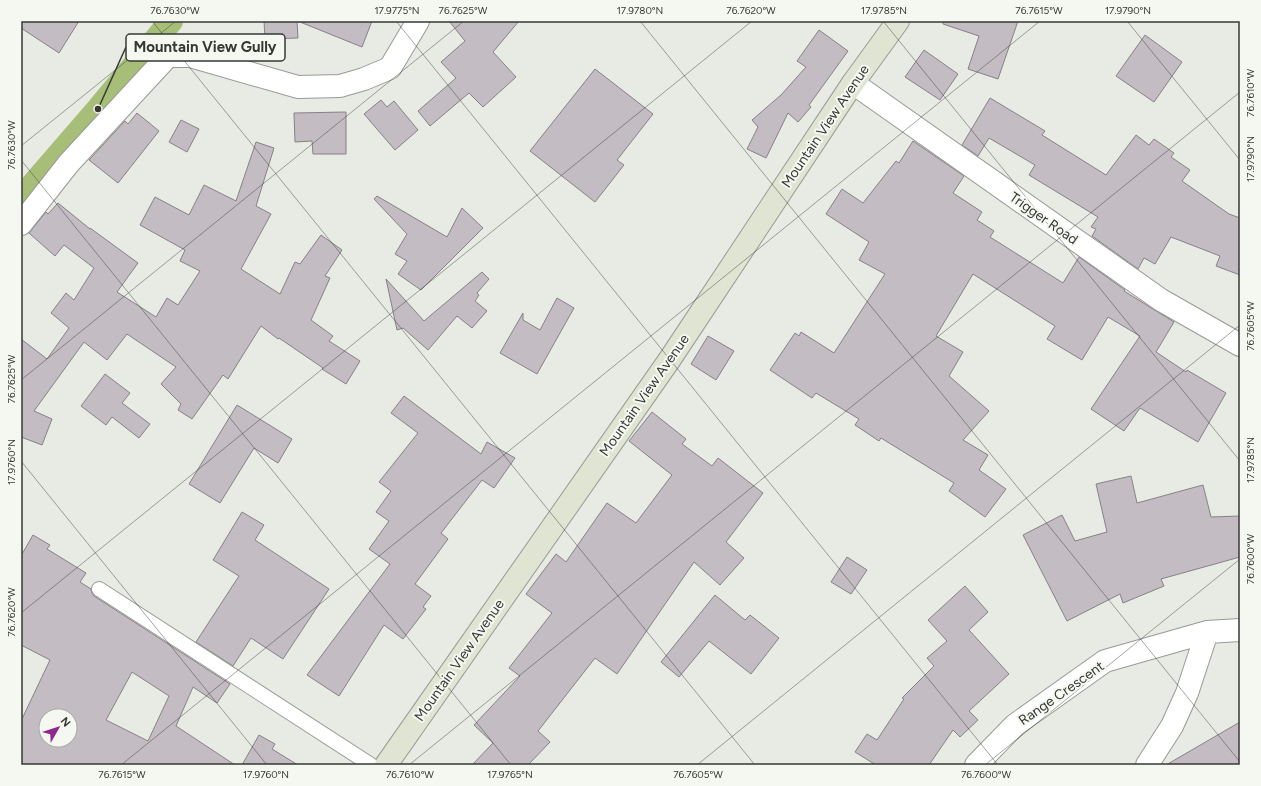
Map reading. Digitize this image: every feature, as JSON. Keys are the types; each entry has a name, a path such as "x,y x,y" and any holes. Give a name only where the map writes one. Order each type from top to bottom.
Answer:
{"main road":[{"name":"Mountain View Avenue","path":"386,765 670,359 853,83 898,21"}],"street":[{"path":"21,224 69,163 168,56 190,56 298,87 340,86 364,79 390,68 418,21"},
{"name":"Trigger Road","path":"853,83 1161,300 1240,345"},
{"name":"Range Crescent","path":"976,765 1015,725 1105,661 1207,632 1240,630"},
{"path":"1147,765 1172,726 1187,693 1207,632"}],"lane":[{"path":"99,589 371,765"}],"building":[{"path":"21,21 79,21 59,53 21,28"},
{"path":"264,21 297,21 298,38 265,39"},
{"path":"300,21 372,21 362,47"},
{"path":"449,21 519,21 493,52 516,77 483,107 469,93 430,126 418,111 456,78 441,62 465,41"},
{"path":"943,21 1018,21 998,79 968,69 979,36 943,24"},
{"path":"819,30 848,51 809,105 811,107 798,122 788,113 766,158 747,149 758,127 752,120 781,95 806,67 797,61"},
{"path":"1145,35 1182,62 1154,102 1116,76"},
{"path":"924,50 958,74 940,100 905,77"},
{"path":"595,69 653,114 617,160 624,165 595,202 530,151"},
{"path":"990,98 1045,131 1042,135 1106,175 1136,135 1149,145 1154,139 1174,153 1171,157 1190,170 1182,181 1229,214 1240,218 1240,275 1216,266 1220,256 1171,237 1155,264 1144,258 1138,269 1092,236 1096,229 1091,227 1098,217 1029,175 1035,165 989,138 978,156 962,145"},
{"path":"381,100 387,107 394,101 418,130 395,150 364,114"},
{"path":"346,112 346,154 313,154 312,141 295,142 294,113"},
{"path":"137,113 159,131 118,183 89,160 125,121 128,124"},
{"path":"181,120 199,129 187,152 169,142"},
{"path":"913,141 964,176 953,193 982,212 977,220 994,231 990,237 1063,283 1079,257 1125,290 1124,291 1174,322 1156,352 1186,372 1187,370 1226,393 1198,442 1140,408 1124,431 1091,409 1140,336 1108,317 1082,360 1047,339 1055,326 973,274 936,336 963,352 949,376 989,411 963,440 988,455 979,470 1006,489 985,517 949,491 954,483 881,438 879,441 855,425 859,419 816,393 812,398 770,370 795,333 799,336 801,332 834,353 885,274 859,260 869,242 826,214 842,189 863,203 896,161 899,163"},
{"path":"256,142 274,148 256,206 271,214 241,269 280,294 295,262 300,264 321,235 342,250 325,276 330,278 311,320 333,336 329,341 360,361 346,384 261,326 228,379 223,375 192,419 178,410 181,404 161,384 176,367 127,334 107,360 84,342 34,411 52,419 42,445 21,437 21,339 47,359 69,328 51,313 66,293 74,300 94,268 64,245 55,256 29,233 46,212 48,214 58,203 90,229 138,263 117,292 156,317 167,298 178,305 200,271 180,261 185,250 140,225 155,197 189,215 204,185 236,201"},
{"path":"377,196 447,237 462,208 483,228 421,290 398,274 407,261 395,254 407,234 374,199"},
{"path":"482,272 489,279 477,293 479,295 475,301 487,311 472,328 457,316 428,350 403,328 397,330 386,279 424,321"},
{"path":"557,298 574,308 537,374 500,353 523,313 523,320 540,330"},
{"path":"708,336 734,351 716,380 691,364"},
{"path":"105,374 130,393 122,403 150,424 139,438 112,417 106,425 81,406"},
{"path":"404,396 481,454 487,442 515,458 494,488 482,480 441,533 448,539 415,584 431,596 423,607 426,609 403,639 384,625 339,696 307,675 390,564 369,549 389,521 376,512 391,491 379,482 418,433 391,413"},
{"path":"237,405 292,439 278,463 254,448 220,503 189,484"},
{"path":"652,412 686,439 682,444 712,466 718,458 763,493 726,542 744,558 720,585 694,562 617,674 595,658 538,731 550,742 528,765 472,765 493,743 474,725 520,676 509,668 552,613 526,594 556,554 566,562 607,503 636,523 672,475 629,441"},
{"path":"1131,476 1137,503 1203,485 1211,517 1240,516 1240,557 1161,579 1164,586 1123,603 1120,594 1067,621 1023,535 1062,515 1075,541 1107,532 1096,484"},
{"path":"242,512 264,525 255,540 329,589 283,659 251,638 233,666 196,642 239,576 213,560"},
{"path":"33,535 50,545 47,549 86,573 80,582 91,589 94,596 230,684 217,703 193,687 176,726 235,765 21,765 21,721 50,660 21,645 21,556","holes":["132,672 169,696 148,741 106,720"]},
{"path":"847,557 867,570 851,594 831,582"},
{"path":"965,586 988,612 969,630 1009,674 969,711 978,720 960,737 953,730 929,765 876,765 855,752 867,734 877,740 904,699 902,698 934,666 927,658 947,641 928,620"},
{"path":"715,595 745,620 750,615 779,638 751,674 709,641 679,677 661,662"},
{"path":"1240,722 1240,765 1166,765"},
{"path":"259,735 275,744 272,749 298,765 242,765"}],"waterway":[{"path":"21,198 98,109 171,21"}],"place":[{"name":"Mountain View Gully","path":"98,109"}]}
